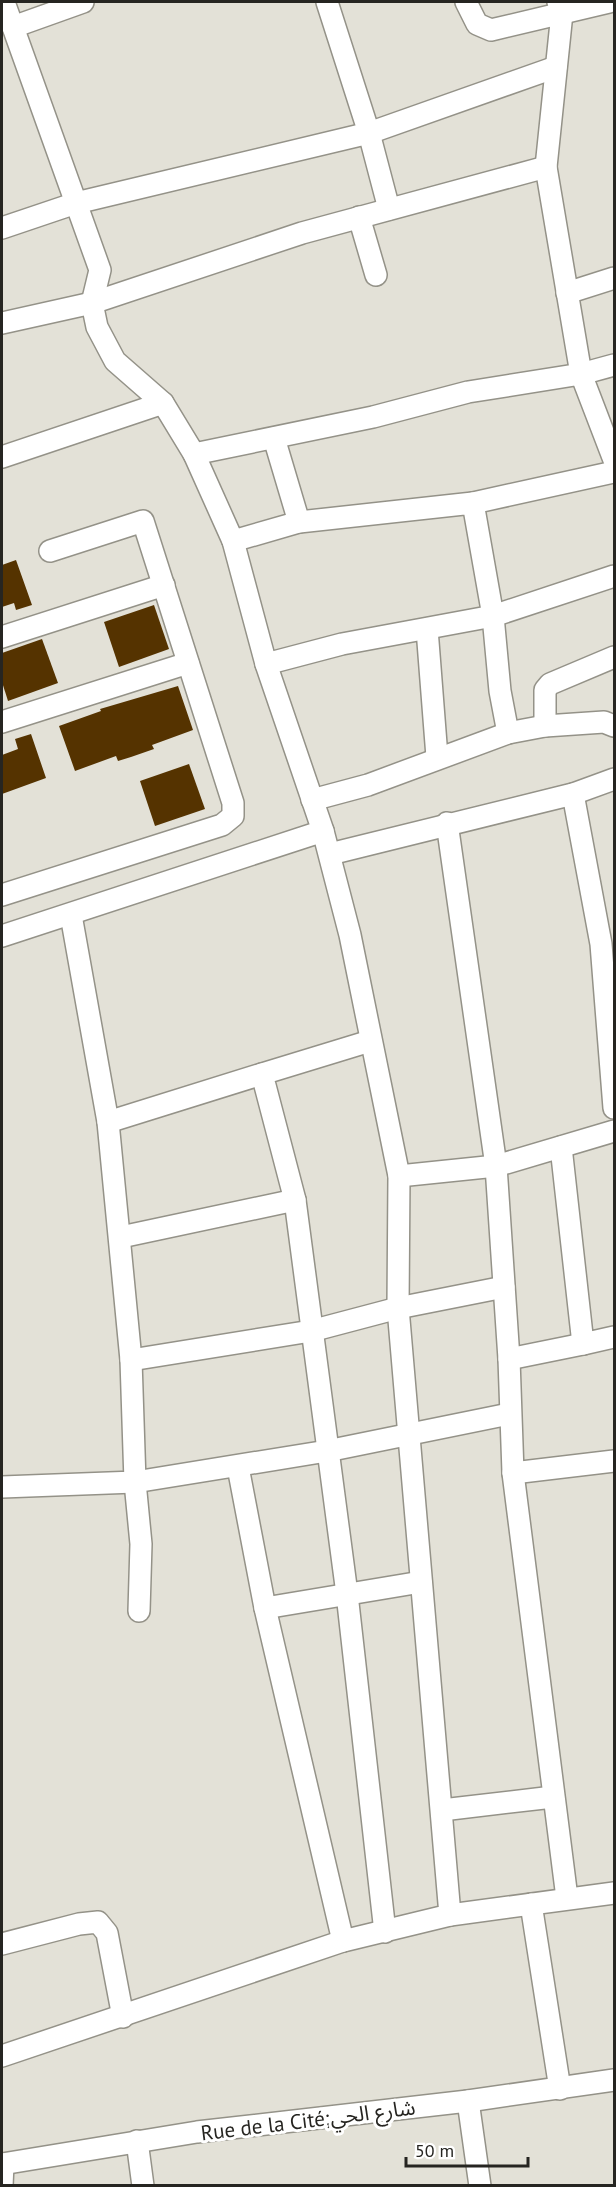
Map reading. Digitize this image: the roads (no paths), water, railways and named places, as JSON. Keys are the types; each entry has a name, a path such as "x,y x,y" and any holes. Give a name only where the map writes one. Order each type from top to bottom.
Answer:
{"street":[{"path":"4,2 100,270 92,303 97,327 115,361 163,403 194,454 233,542 266,664 330,854 350,934 399,1176 398,1308 450,1915"},
{"path":"13,27 83,2"},
{"path":"327,2 369,133 389,209"},
{"path":"466,2 477,24 491,30 560,7 609,2"},
{"path":"560,7 546,167 581,374 615,460"},
{"path":"2,228 76,203 369,133 556,67"},
{"path":"2,323 92,303 302,233 546,167"},
{"path":"359,217 376,275"},
{"path":"567,293 615,278"},
{"path":"194,454 373,417 468,392 581,374 615,365"},
{"path":"2,457 163,403"},
{"path":"274,438 299,522"},
{"path":"233,542 299,522 473,503 615,472"},
{"path":"473,503 493,616 500,691 508,733"},
{"path":"2,894 222,825 233,816 233,803 143,521 50,551"},
{"path":"266,664 342,644 493,616 615,576"},
{"path":"2,637 164,585"},
{"path":"427,628 437,757"},
{"path":"545,726 545,690 550,684 615,657"},
{"path":"2,722 188,663"},
{"path":"312,800 368,785 437,757 508,733 545,726 604,722 615,726"},
{"path":"330,854 447,823 573,794 615,779"},
{"path":"573,794 608,943 615,1108"},
{"path":"447,823 496,1166 509,1359 509,1414 513,1473 567,1898"},
{"path":"2,936 323,831"},
{"path":"71,915 108,1122 121,1237 131,1360 135,1482 141,1544 139,1611"},
{"path":"108,1122 370,1041"},
{"path":"262,1074 296,1200 311,1331 347,1594 385,1932"},
{"path":"399,1176 496,1166 615,1131"},
{"path":"561,1147 583,1344"},
{"path":"121,1237 296,1200"},
{"path":"131,1360 311,1331 398,1308 504,1287"},
{"path":"509,1359 615,1337"},
{"path":"2,1487 135,1482 327,1451 509,1414"},
{"path":"513,1473 615,1461"},
{"path":"238,1467 265,1608 344,1941"},
{"path":"265,1608 420,1582"},
{"path":"442,1810 553,1797"},
{"path":"2,2056 344,1941 450,1915 615,1893"},
{"path":"531,1904 560,2089"},
{"path":"2,1944 79,1924 98,1922 106,1933 123,2017"},
{"name":"Rue de la Cité;شارع الحي","path":"2,2164 137,2141 468,2101 615,2080"},
{"path":"468,2101 480,2186"},
{"path":"137,2141 143,2186"},
{"path":"2,2164 2,2186"}]}
